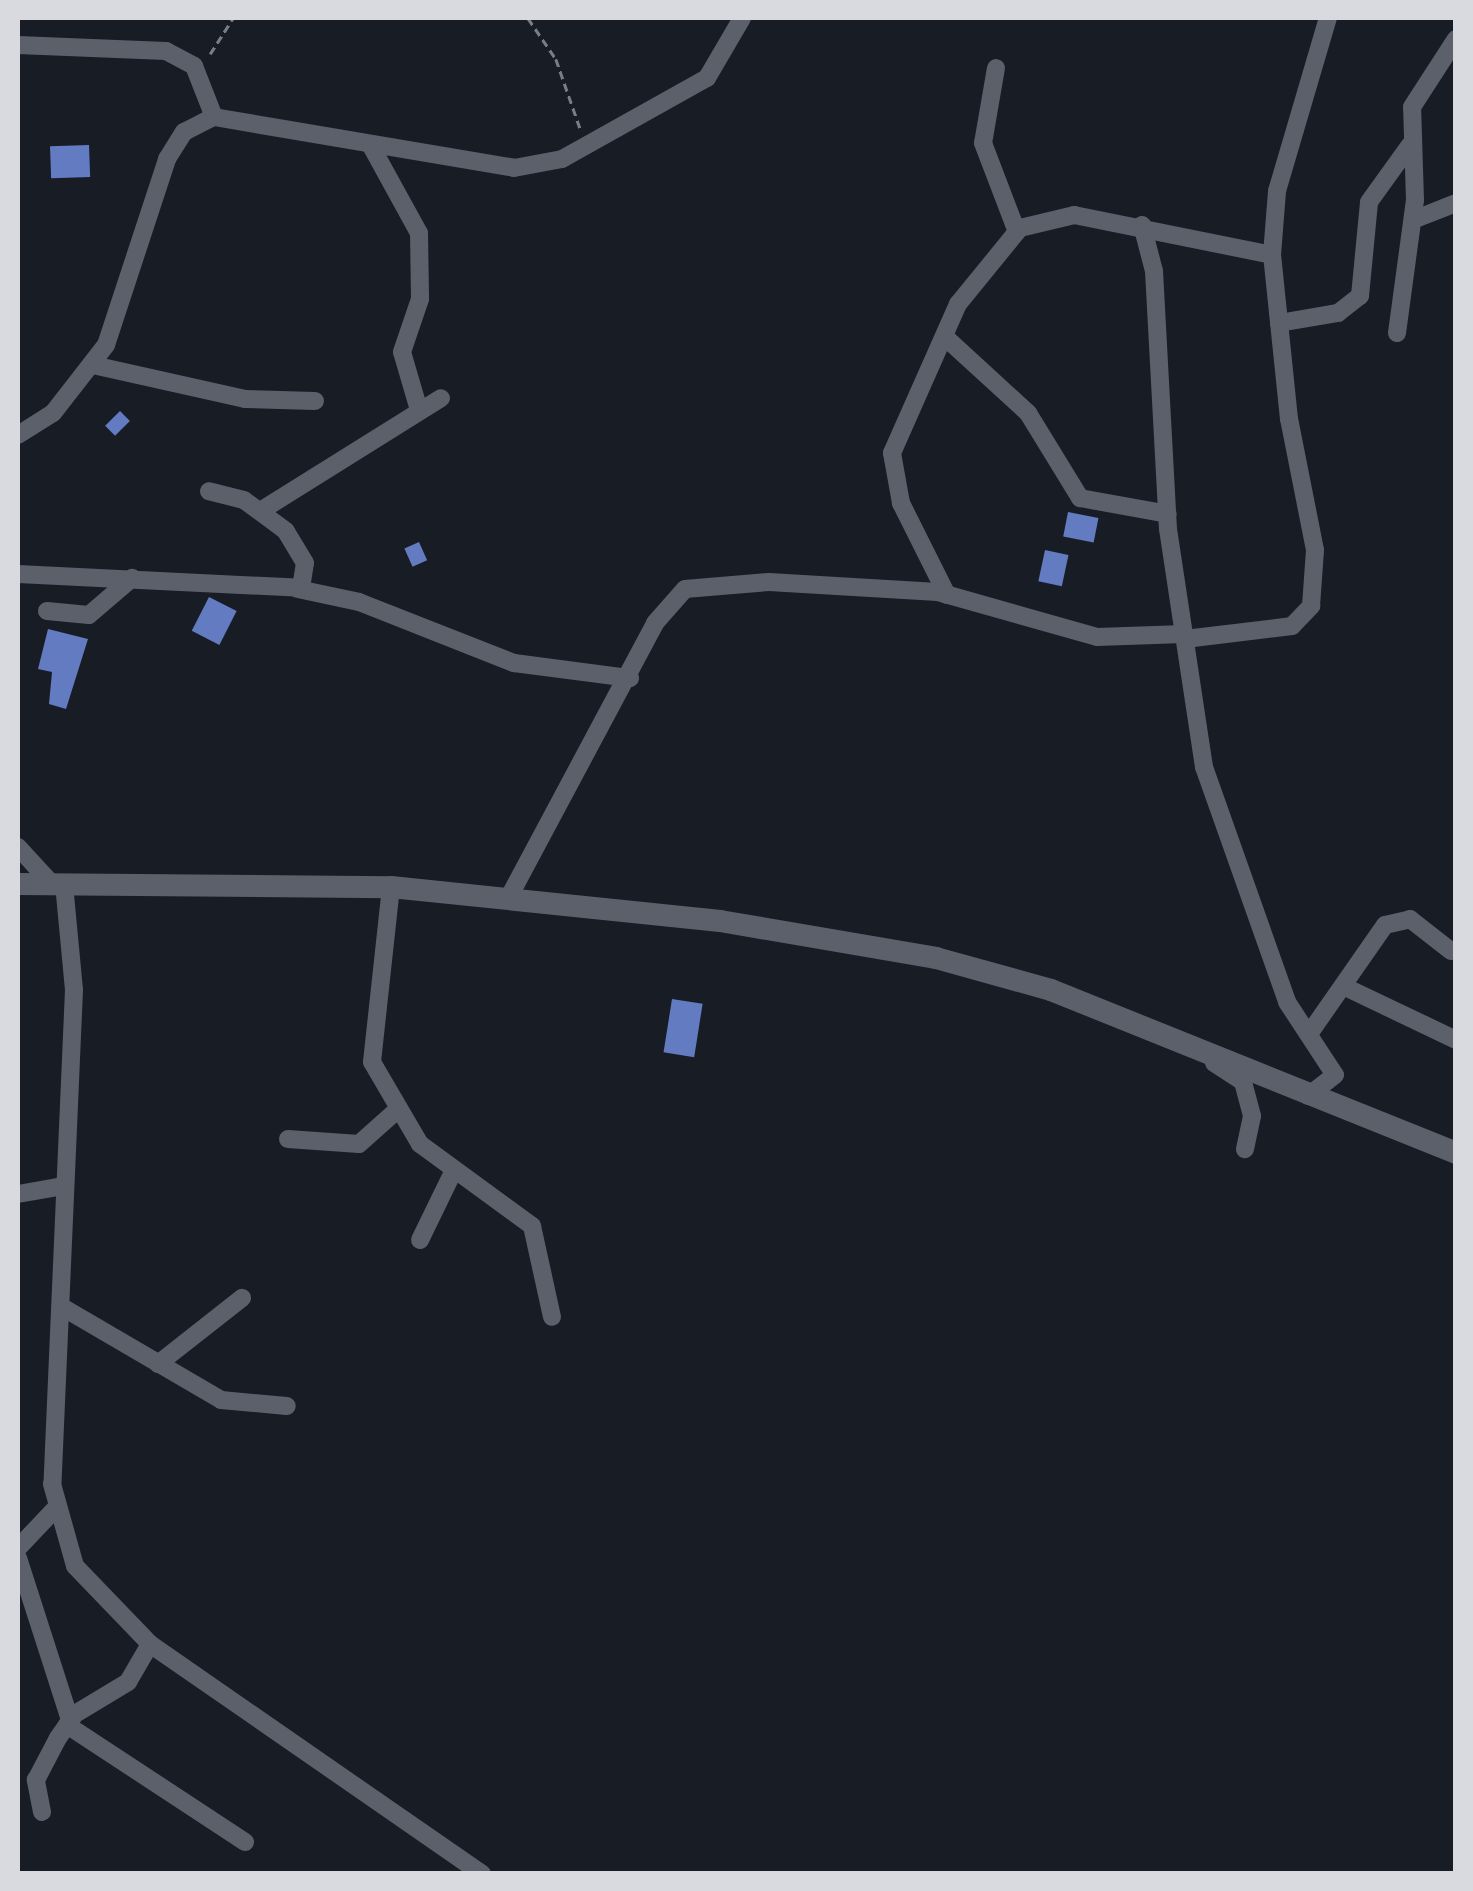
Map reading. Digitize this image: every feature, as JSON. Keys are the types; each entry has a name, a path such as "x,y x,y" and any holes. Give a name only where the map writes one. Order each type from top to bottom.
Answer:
{"street":[{"path":"18,435 43,423 93,365 166,158 184,132 214,116 514,168 584,147 707,78 742,18"},
{"path":"509,897 668,601 696,586 947,594 1097,637 1184,636 1292,626 1311,606 1316,550 1279,323 1272,255 1277,190 1328,18"},
{"path":"1397,334 1413,220 1410,146 1416,92 1456,39"},
{"path":"18,45 166,50 197,74 214,116"},
{"path":"996,68 984,143 1016,232"},
{"path":"370,144 419,233 420,298 402,352 418,410"},
{"path":"1279,323 1338,313 1360,296 1369,202 1410,146"},
{"path":"1413,220 1456,203"},
{"path":"947,594 892,476 901,427 958,304 1016,232 1074,214 1142,225 1272,255"},
{"path":"1142,225 1154,270 1168,514 1212,803 1287,1002 1336,1076 1308,1096"},
{"path":"945,336 1028,413 1080,498 1168,514"},
{"path":"93,365 245,399 314,402"},
{"path":"262,510 441,398"},
{"path":"210,491 262,510 306,563 298,589"},
{"path":"18,574 133,577 298,589 359,602 514,663 630,678"},
{"path":"47,611 89,615 133,577"},
{"path":"18,847 58,883 75,958 54,1510 75,1566 150,1644 482,1874"},
{"path":"18,884 391,887 509,897 936,958 1051,990 1198,1053 1456,1152"},
{"path":"391,887 368,1039 396,1111 454,1170 532,1226 552,1316"},
{"path":"1309,1034 1385,925 1401,918 1451,951"},
{"path":"1342,986 1392,1002 1456,1040"},
{"path":"1198,1053 1243,1082 1252,1116 1245,1150"},
{"path":"288,1138 360,1144 396,1111"},
{"path":"420,1240 454,1170"},
{"path":"18,1194 64,1186"},
{"path":"158,1364 242,1298"},
{"path":"62,1307 235,1406 286,1406"},
{"path":"18,1548 54,1510"},
{"path":"18,1558 69,1722 245,1842"},
{"path":"42,1812 36,1780 69,1722 128,1682 150,1644"}],"path":[{"path":"197,74 233,18"},
{"path":"528,18 556,58 584,147"}],"building":[{"path":"89,145 90,177 51,178 50,146"},
{"path":"120,411 130,421 115,436 105,426"},
{"path":"1068,512 1098,518 1094,542 1063,537"},
{"path":"419,542 427,560 413,567 404,549"},
{"path":"1045,550 1068,555 1062,586 1038,581"},
{"path":"209,597 237,611 219,645 192,631"},
{"path":"48,629 88,639 66,709 49,704 52,672 38,669"},
{"path":"672,999 703,1004 694,1057 664,1052"}]}
